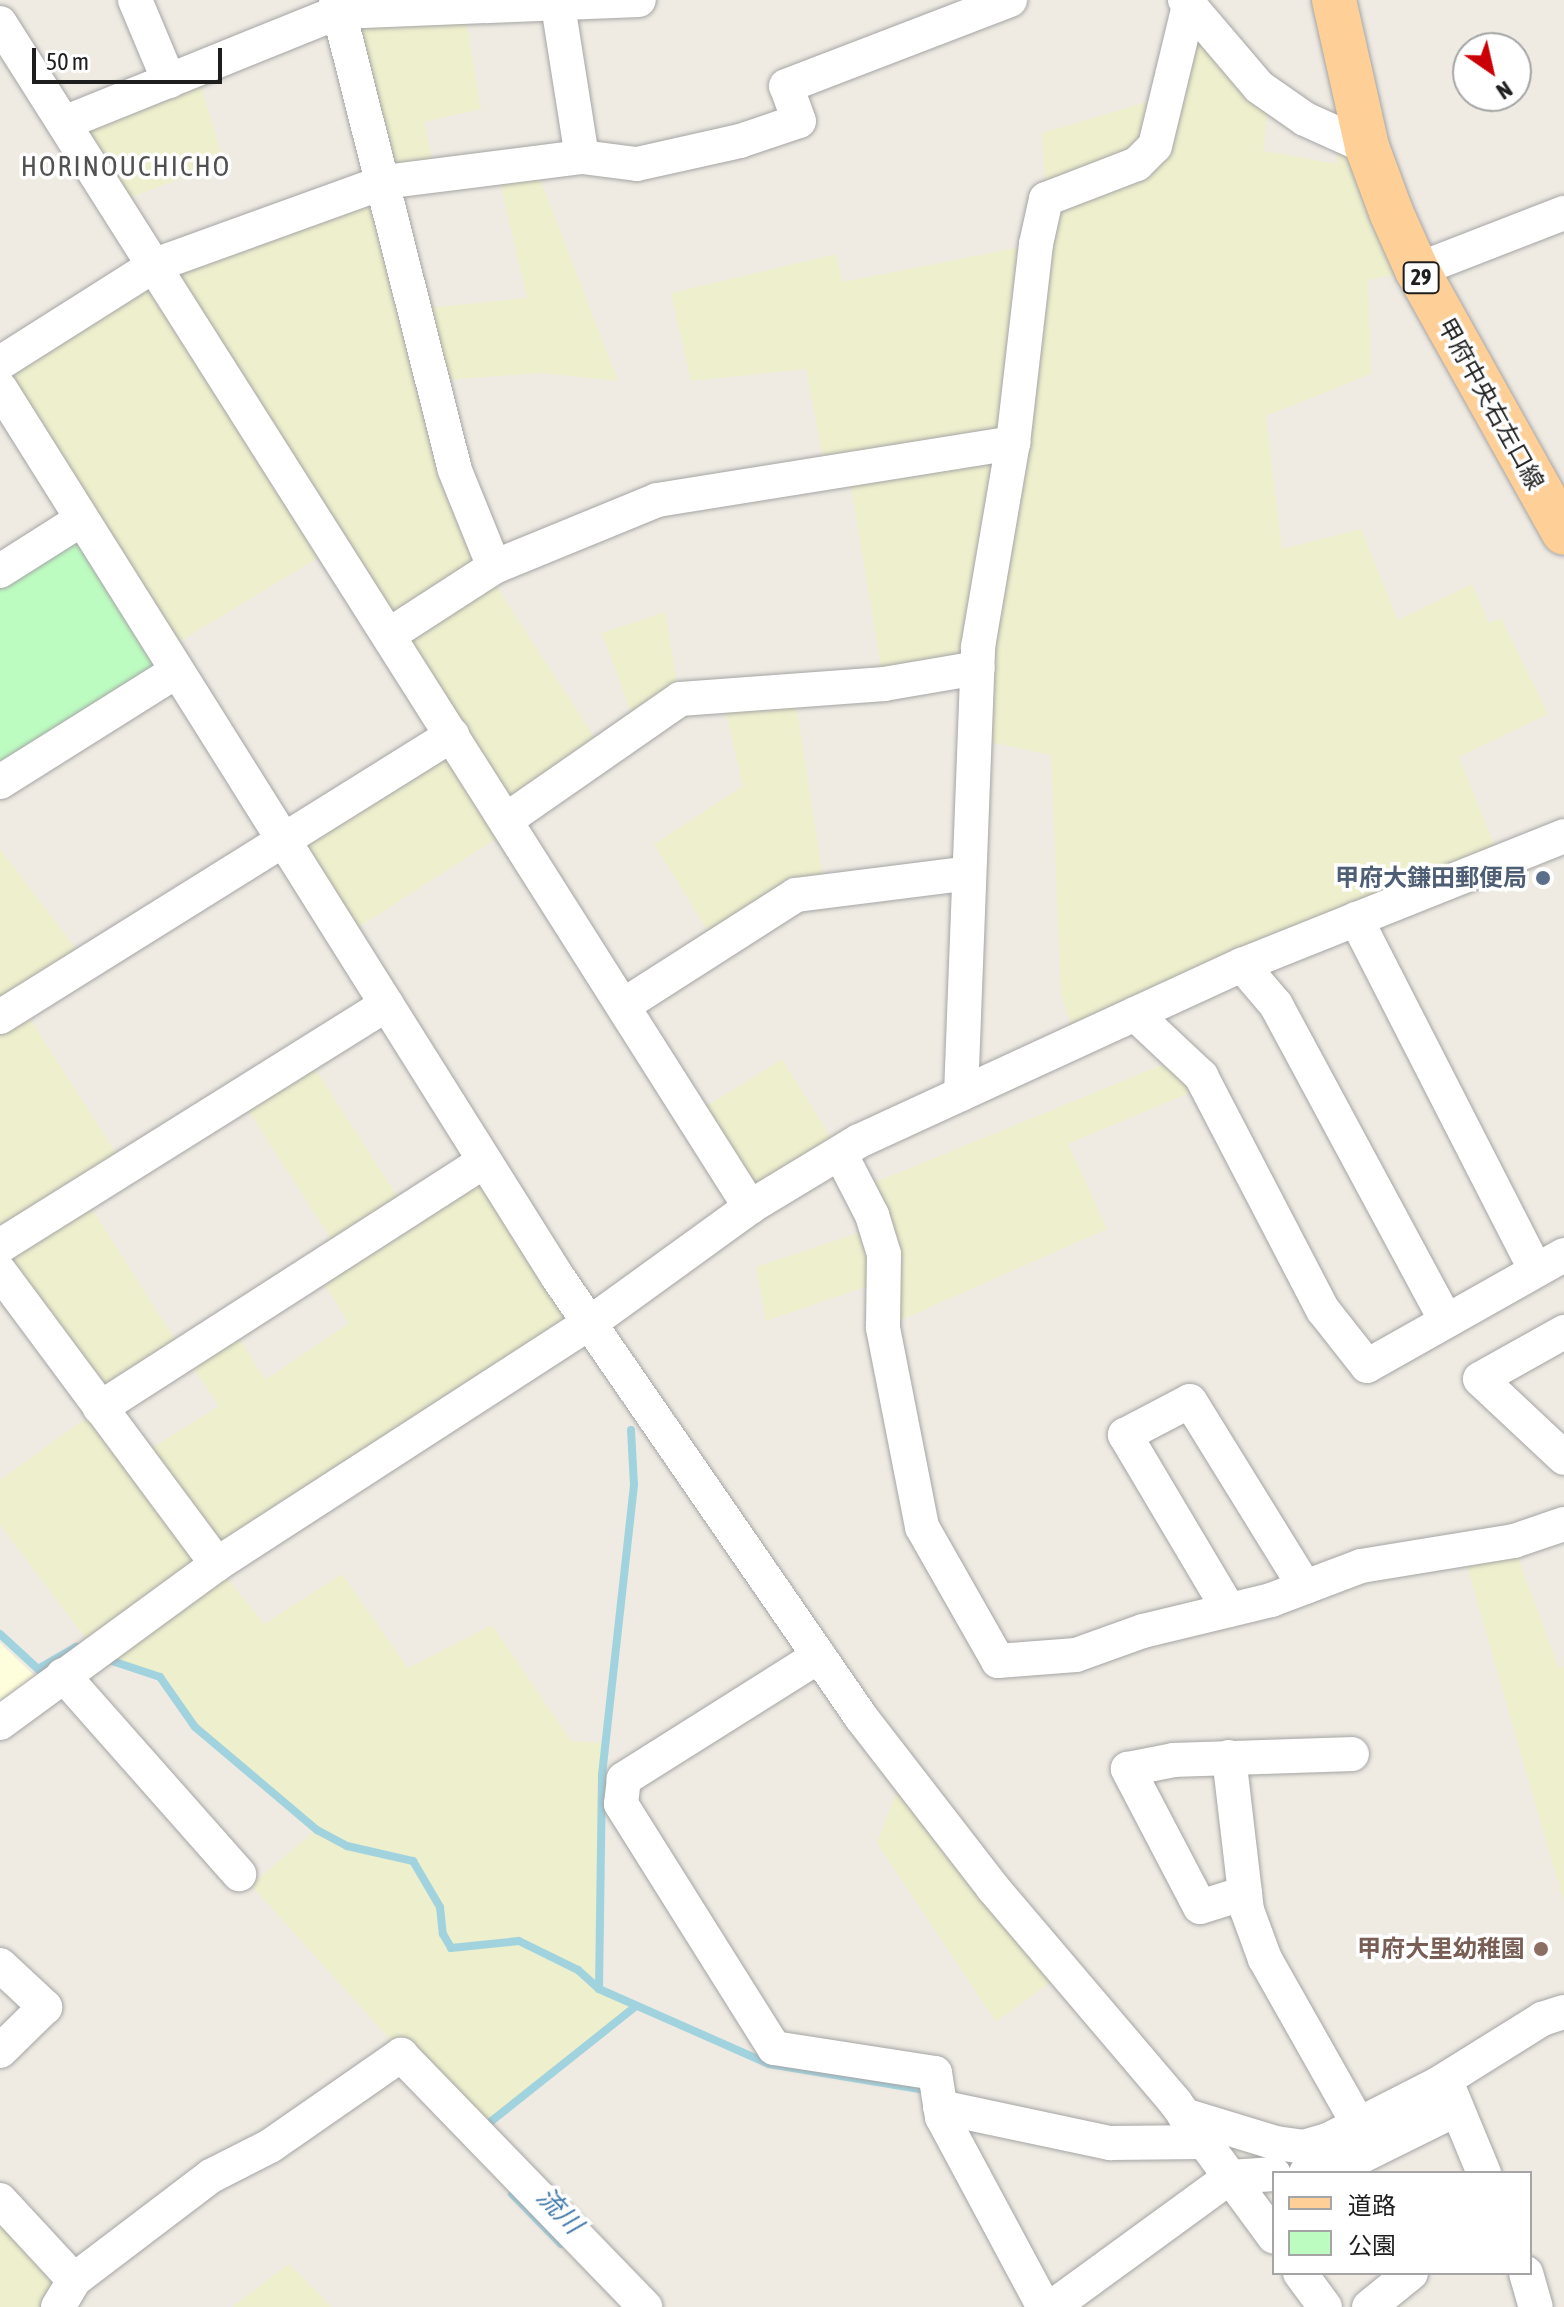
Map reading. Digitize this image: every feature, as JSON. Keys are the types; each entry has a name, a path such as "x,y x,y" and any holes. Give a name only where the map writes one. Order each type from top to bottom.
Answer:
{"main road":[{"name":"甲府中央右左口線","path":"1334,0 1367,147 1417,270 1564,533"}],"street":[{"path":"135,0 169,81"},
{"path":"0,363 155,265 384,182 582,157 637,164 726,145 799,121 786,86 1010,0"},
{"path":"64,123 169,81 337,6 627,2"},
{"path":"1187,3 1259,87 1305,119 1367,147"},
{"path":"961,1094 978,668 1046,199 1137,164 1155,146 1187,3"},
{"path":"558,5 582,157"},
{"path":"337,6 454,468 494,567"},
{"path":"0,23 750,1207"},
{"path":"1417,270 1564,213"},
{"path":"0,388 485,1161 590,1323 819,1656 993,1888 1194,2129 1272,2234"},
{"path":"389,635 494,567 657,500 1013,443"},
{"path":"0,571 82,519"},
{"path":"506,820 680,699 884,684 978,668"},
{"path":"0,782 177,671"},
{"path":"0,1017 452,735"},
{"path":"0,1723 217,1564 590,1323 750,1207 840,1153 1242,965 1564,836"},
{"path":"624,1005 796,895 969,873"},
{"path":"1135,1014 1201,1076 1323,1310 1367,1366 1550,1262 1356,919"},
{"path":"1242,965 1276,1005 1446,1321"},
{"path":"0,1246 387,1004"},
{"path":"840,1153 872,1215 884,1254 883,1328 922,1527 998,1661 1076,1655 1305,1587 1361,1566 1514,1541 1564,1524"},
{"path":"100,1408 485,1161"},
{"path":"0,1272 217,1564"},
{"path":"1564,1332 1480,1379 1564,1458"},
{"path":"1229,1610 1125,1435 1190,1401 1305,1587"},
{"path":"819,1656 624,1779 621,1804 774,2048 1110,2143 1194,2129 1303,2147 1451,2094"},
{"path":"79,1664 239,1874"},
{"path":"1245,1893 1200,1907 1128,1769 1229,1757 1352,1754"},
{"path":"1229,1757 1245,1893 1265,1959 1359,2125"},
{"path":"0,1965 45,2007 0,2051"},
{"path":"1316,2171 1344,2165 1451,2094 1542,2019 1564,2012"},
{"path":"0,2200 66,2293 211,2176 270,2146 401,2055 645,2307"},
{"path":"1451,2094 1483,2171"},
{"path":"938,2095 1044,2307"},
{"path":"1052,2307 1230,2177 1272,2174"},
{"path":"1369,2307 1409,2275"},
{"path":"1527,2275 1536,2307"}],"shaded area":[{"path":"1189,5 1268,93 1264,151 1337,164 1338,134 1417,270 1368,280 1371,374 1266,416 1282,549 1361,529 1398,620 1472,584 1489,623 1501,618 1548,714 1459,757 1501,861 1076,1041 1061,993 1051,755 975,739 977,668 884,684 848,470 826,473 806,369 691,381 671,293 836,254 843,282 1036,244 1046,199 1042,133 1167,96"},
{"path":"464,8 481,109 424,122 436,176 385,182 415,309 527,298 497,168 534,163 618,381 540,373 433,381 487,572 604,752 511,829 345,936 285,841 452,736 334,548 164,651 0,363 155,265 384,182 339,12"},
{"path":"196,70 224,162 116,203 64,123"},
{"path":"665,612 680,699 637,729 602,633"},
{"path":"794,690 825,891 717,945 654,844 743,786 722,696"},
{"path":"0,849 87,963 21,1005 125,1167 83,1195 184,1353 230,1324 265,1380 349,1323 315,1270 340,1253 239,1096 306,1055 407,1211 485,1161 590,1323 217,1565 264,1624 342,1574 408,1668 492,1625 571,1741 605,1743 599,1989 636,2006 475,2134 251,1885 317,1829 195,1727 160,1677 96,1652 0,1525 0,1480 100,1408 0,1272","holes":["184,1354 219,1406 137,1457 101,1408"]},
{"path":"1181,1057 1206,1086 1068,1144 1107,1229 883,1328 883,1281 766,1321 756,1267 875,1227 859,1189"},
{"path":"782,1059 840,1152 751,1208 693,1115"},
{"path":"1515,1550 1559,1668 1564,1666 1564,1903 1464,1556"},
{"path":"0,1643 38,1679 0,1709"},
{"path":"904,1773 1064,1972 996,2022 877,1843"},
{"path":"0,2200 74,2280 58,2307 0,2307"},
{"path":"289,2264 332,2307 232,2307"}],"green space":[{"path":"82,519 177,671 0,782 0,571"}],"waterway":[{"path":"631,1430 634,1485 602,1775 599,1989 769,2064 930,2091"},
{"name":"流川","path":"0,1634 38,1669 76,1647 82,1650"},
{"path":"106,1659 160,1677 195,1727 317,1830 347,1846 413,1861 440,1907 443,1934 451,1948 519,1941 578,1970 599,1989"},
{"path":"484,2127 636,2006"},
{"name":"流川","path":"512,2194 561,2244"}],"place":[{"name":"甲府大鎌田郵便局","path":"1543,878"},
{"name":"甲府大里幼稚園","path":"1541,1949"}],"district":[{"name":"HORINOUCHICHO","path":"126,166"}]}
